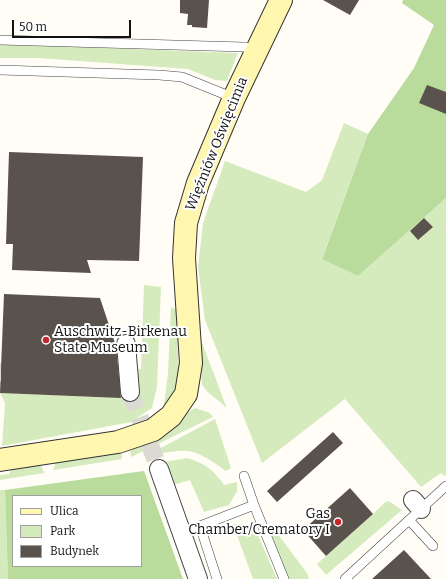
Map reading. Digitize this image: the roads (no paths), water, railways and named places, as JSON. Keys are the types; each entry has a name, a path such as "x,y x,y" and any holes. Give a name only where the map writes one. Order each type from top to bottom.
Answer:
{"street":[{"name":"Więźniów Oświęcimia","path":"256,50 274,0"},
{"name":"Więźniów Oświęcimia","path":"0,460 118,442 137,437 153,430 171,416 182,403 186,394 191,363 184,258 186,223 198,183 234,98 281,0"},
{"path":"126,344 130,392"},
{"path":"159,469 198,579"}],"lane":[{"path":"0,40 244,47 256,50"},
{"path":"0,70 182,77 234,98"},
{"path":"244,476 284,579"},
{"path":"345,579 415,510 446,486"},
{"path":"217,579 200,526 254,505"},
{"path":"415,510 433,546"}],"tunnel":[{"path":"130,392 159,469"}],"place":[{"name":"Auschwitz-Birkenau State Museum","path":"46,340"},
{"name":"Gas Chamber/Crematory I","path":"338,522"}]}
